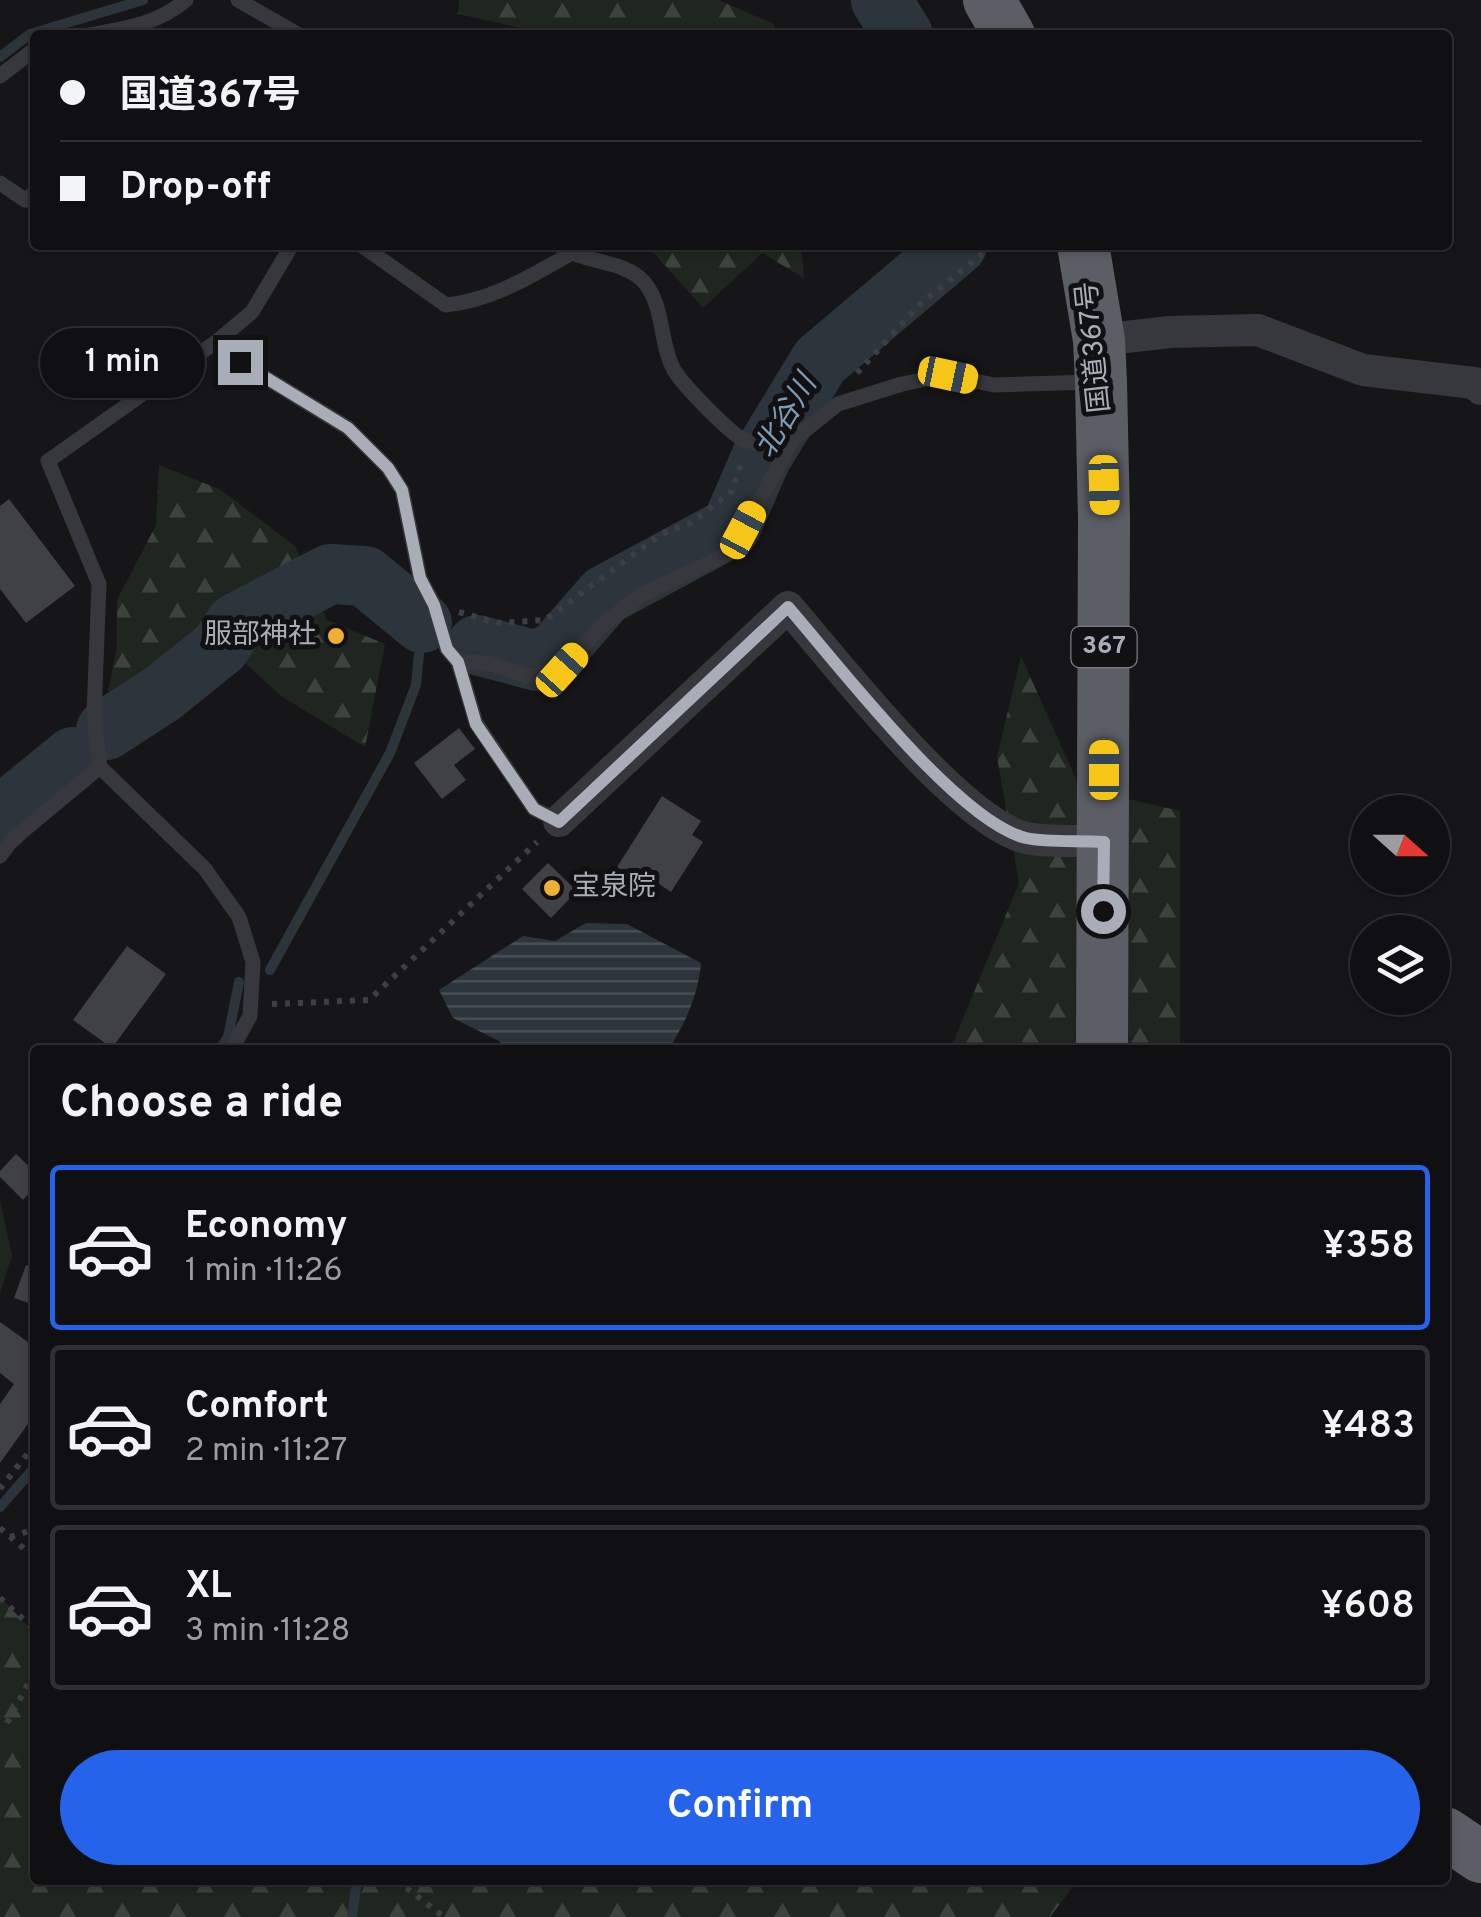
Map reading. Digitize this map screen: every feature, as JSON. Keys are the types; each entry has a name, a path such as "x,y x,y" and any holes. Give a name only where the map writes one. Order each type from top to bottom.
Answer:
{"highway":[{"path":"989,0 1006,30"},
{"name":"国道367号","path":"1084,250 1100,361 1104,520 1102,1045"},
{"path":"1450,1836 1481,1856"}],"street":[{"path":"1100,361 1170,332 1258,330 1363,370 1474,383 1481,389"},
{"path":"559,822 788,607 932,771 984,816 1024,838 1104,842"}],"lane":[{"path":"148,30 186,0"},
{"path":"238,0 290,30"},
{"path":"0,76 30,54"},
{"path":"0,183 24,200 30,196"},
{"path":"234,1045 250,1016 253,962 240,917 206,869 100,767 94,715 100,584 48,461 252,312 289,250"},
{"path":"368,250 446,305 471,303 501,293 563,250"},
{"path":"567,250 626,270 643,280 655,301 674,370 728,429 748,442 793,440"},
{"path":"216,342 240,362 348,428 388,468 402,490 420,578 434,605 447,649 458,662 476,724 534,809 559,822"},
{"path":"458,662 488,664 527,676 562,670 598,629 641,595 724,556 743,530 793,440 838,404 902,384 948,375 994,385 1100,361"},
{"path":"0,856 12,840 100,767"}],"path":[{"path":"838,404 851,378 919,305 987,250"},
{"path":"434,605 497,623 545,620 661,534 690,523 732,491 748,442"},
{"path":"250,1005 370,1000 559,822"},
{"path":"0,1489 30,1450"},
{"path":"4,1533 30,1530"},
{"path":"4,1533 30,1554"},
{"path":"0,1598 30,1625"},
{"path":"6,1724 30,1680"},
{"path":"402,1885 444,1917"}],"green space":[{"path":"459,0 718,0 774,24 775,30 531,30 458,14"},
{"path":"651,250 801,250 804,278 762,253 703,308"},
{"path":"159,465 221,490 295,546 327,620 385,644 365,747 281,696 230,649 116,711 106,701 117,647 117,600 156,525"},
{"path":"1021,656 1080,788 1180,811 1180,1045 952,1045 1019,883 997,757"},
{"path":"0,1200 12,1256 0,1293"},
{"path":"0,1596 30,1629 30,1885 1074,1885 1050,1917 0,1917"}],"shaded area":[{"path":"586,923 627,924 701,963 690,1008 671,1045 503,1045 453,1018 439,990 523,936 555,941"}],"building":[{"path":"9,499 75,586 26,623 0,589 0,506"},
{"path":"459,728 475,749 454,765 466,780 442,799 414,763"},
{"path":"662,796 701,821 692,835 703,842 671,892 659,884 655,892 617,867"},
{"path":"548,863 577,891 551,918 522,889"},
{"path":"127,946 166,974 114,1045 108,1045 73,1020"},
{"path":"16,1154 30,1167 30,1192 23,1200 0,1177 0,1171"},
{"path":"26,1265 30,1266 30,1303 14,1298"},
{"path":"0,1322 30,1343 30,1421 0,1463 0,1404 14,1384 0,1373"}],"waterway":[{"path":"43,30 143,0"},
{"name":"北谷川","path":"881,0 900,30"},
{"path":"0,57 30,34"},
{"name":"北谷川","path":"477,645 537,661 557,650 605,595 731,527 761,458 820,361 951,250"},
{"name":"北谷川","path":"106,730 163,693 220,647 236,623 330,574 365,576 422,623"},
{"path":"270,970 390,753 416,685 422,623"},
{"name":"北谷川","path":"0,822 14,805 73,757"},
{"path":"222,1045 228,1037 239,982"},
{"path":"0,1507 30,1473"},
{"path":"352,1917 356,1885"}],"place":[{"name":"服部神社","path":"336,636"},
{"name":"宝泉院","path":"552,888"}],"route":[{"path":"240,362 348,428 388,468 402,490 420,578 434,605 447,649 458,662 476,724 534,809 559,822 788,607 932,771 984,816 1024,838 1104,842 1103,911"}]}
